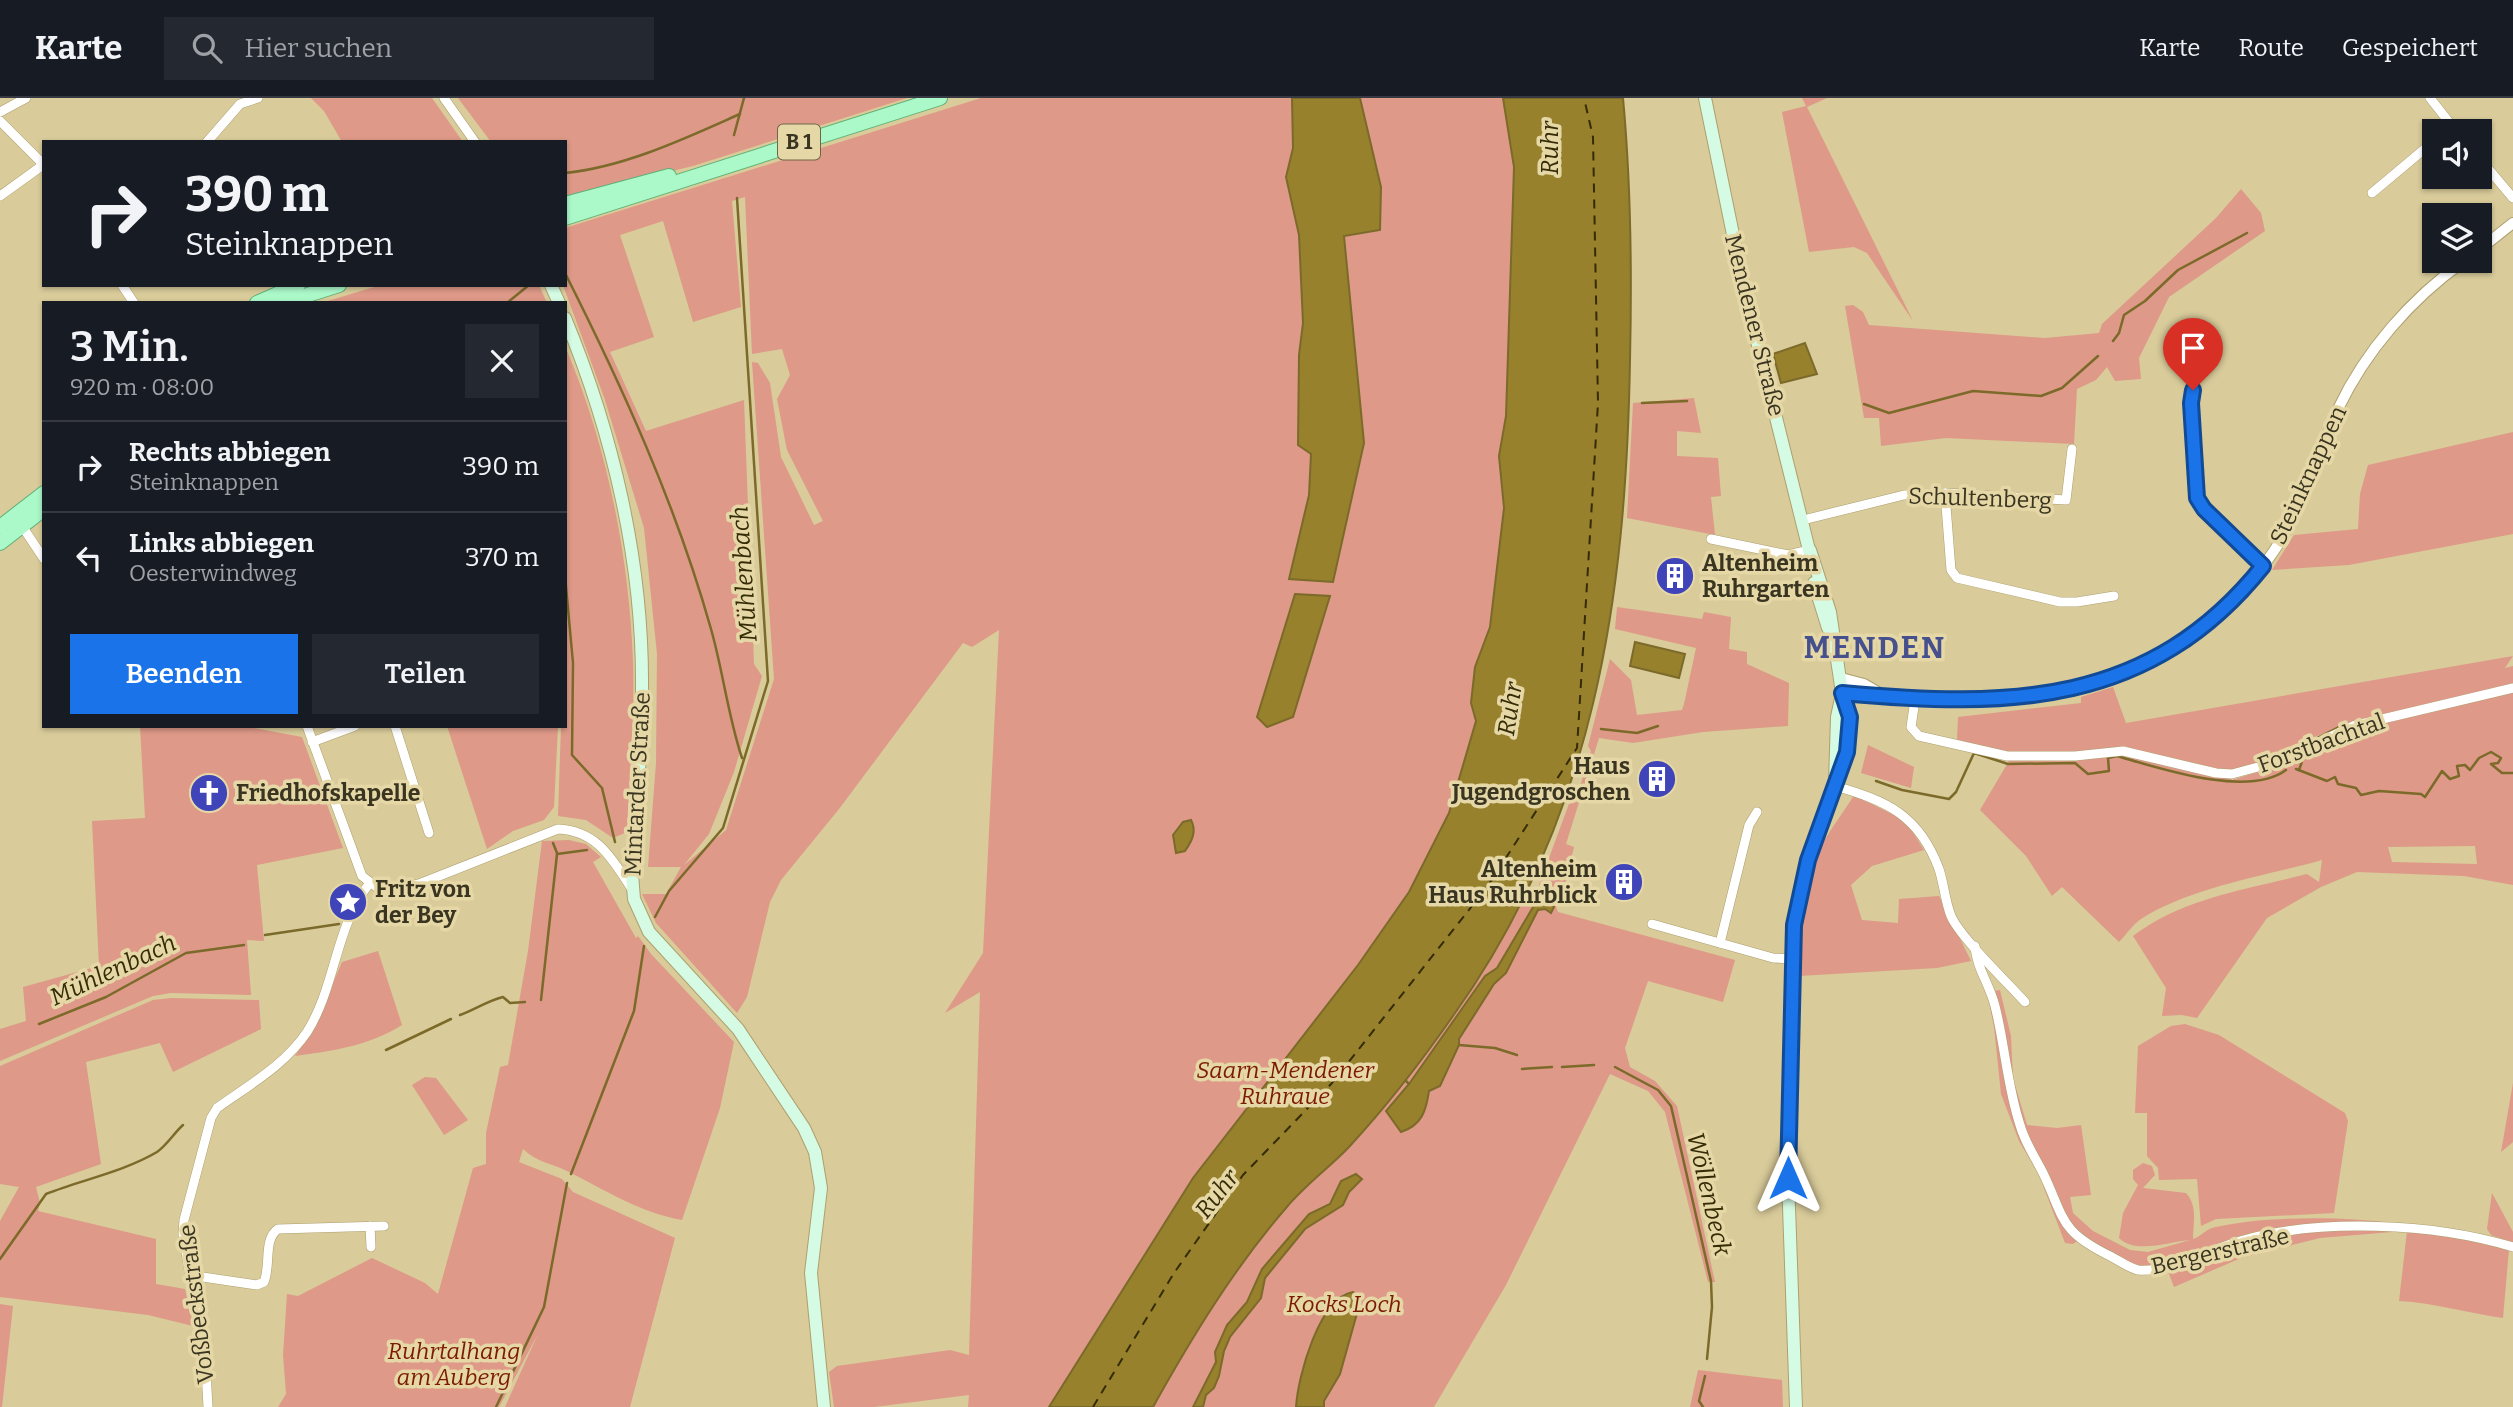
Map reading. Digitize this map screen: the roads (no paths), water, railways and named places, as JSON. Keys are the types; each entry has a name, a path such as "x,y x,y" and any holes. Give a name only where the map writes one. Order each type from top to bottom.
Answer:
{"main road":[{"name":"B 1","path":"567,217 940,98"},
{"name":"Mendener Straße","path":"1705,98 1745,293 1803,520 1822,614 1835,641 1842,693 1850,722 1847,752 1800,890 1792,959 1788,1178 1796,1407"},
{"name":"B 1","path":"567,203 663,177 712,169"},
{"path":"262,301 293,287"},
{"path":"289,301 333,287"},
{"name":"Mintarder Straße","path":"567,323 598,407 617,480 637,597 642,684 632,889 638,912 649,932 738,1029 804,1128 815,1152 821,1188 811,1273 824,1407"},
{"path":"0,543 42,496"},
{"path":"0,527 18,522 42,510"}],"street":[{"path":"0,113 26,98"},
{"path":"210,140 237,101 258,98"},
{"path":"444,98 474,140"},
{"path":"2430,98 2444,119"},
{"path":"0,121 42,164"},
{"path":"2372,193 2422,151"},
{"path":"0,196 42,166"},
{"path":"2492,173 2513,198"},
{"path":"2492,240 2513,223"},
{"name":"Steinknappen","path":"1842,693 1914,700 2030,697 2094,684 2159,657 2211,621 2263,566 2297,510 2355,377 2372,351 2418,299 2449,273"},
{"path":"2193,390 2191,403 2197,498 2204,509 2263,566"},
{"name":"Schultenberg","path":"1803,520 1870,501 1904,495 1945,493 2066,500 2072,449"},
{"path":"1945,493 1951,570 1956,578 2060,602 2114,596"},
{"path":"18,522 42,556"},
{"path":"1710,539 1788,555 1810,550"},
{"name":"Steinknappen","path":"1841,678 1864,684 1885,696"},
{"name":"Forstbachtal","path":"1914,700 1911,727 1919,736 2007,756 2075,756 2123,751 2216,773 2232,774 2277,762 2353,726 2513,688"},
{"path":"308,728 362,876 379,890 419,884 558,829 572,830 592,837 611,857 632,889"},
{"path":"312,742 350,728"},
{"path":"396,728 429,833"},
{"name":"Bergerstraße","path":"1835,786 1872,796 1907,818 1926,840 1939,870 1951,917 2025,1002"},
{"path":"1720,943 1746,837 1757,812"},
{"path":"611,857 632,862"},
{"name":"Voßbeckstraße","path":"208,1407 206,1371 189,1275 184,1220 211,1118 217,1108 284,1060 308,1030 350,913 369,884"},
{"path":"1652,924 1773,958 1792,959"},
{"name":"Bergerstraße","path":"1975,946 1976,958 1995,1005 2008,1077 2027,1145 2044,1174 2061,1220 2069,1230 2093,1248 2139,1270 2165,1266 2241,1241 2349,1226 2458,1234 2513,1247"},
{"path":"370,1226 371,1247"},
{"path":"189,1275 257,1284 264,1282 267,1275 270,1238 278,1229 384,1226"}],"water":[{"path":"1292,98 1360,98 1381,187 1380,230 1344,236 1364,443 1333,582 1289,579 1309,495 1311,454 1298,445 1299,355 1303,323 1299,235 1286,177 1293,148"},
{"name":"Ruhr","path":"1503,98 1623,98 1631,294 1627,448 1621,535 1610,620 1593,703 1570,784 1540,863 1501,940 1453,1016 1377,1116 1349,1147 1293,1200 1267,1231 1231,1279 1153,1407 1049,1407 1193,1178 1358,965 1409,892 1449,813 1476,721 1471,703 1475,667 1490,627 1504,508 1499,456 1506,416 1514,167"},
{"path":"1805,343 1817,374 1781,383 1773,354"},
{"path":"1295,594 1330,596 1293,717 1267,727 1257,717"},
{"path":"1635,642 1685,654 1679,678 1630,666"},
{"path":"1191,820 1194,828 1192,840 1185,851 1176,853 1173,835 1183,822"},
{"path":"1539,897 1547,899 1554,907 1551,913 1545,909 1538,910 1506,973 1494,984 1459,1039 1459,1045 1440,1086 1429,1091 1422,1116 1414,1125 1401,1132 1386,1111 1409,1084 1485,976 1497,968"},
{"path":"1356,1174 1362,1179 1349,1192 1343,1205 1305,1229 1265,1278 1261,1298 1230,1337 1214,1388 1206,1395 1203,1407 1193,1407 1216,1362 1215,1352 1227,1325 1247,1302 1262,1269 1309,1214 1330,1204 1341,1181"},
{"path":"1353,1292 1361,1299 1340,1374 1324,1401 1324,1407 1296,1407 1301,1377 1312,1340 1330,1308 1341,1297"}],"waterway":[{"name":"Mühlenbach","path":"734,135 744,98"},
{"path":"567,173 633,158 740,114"},
{"name":"Mühlenbach","path":"655,917 669,891 723,828 768,681 737,198"},
{"path":"2113,341 2119,333 2124,315 2145,301 2178,270 2247,233"},
{"path":"567,277 647,448 682,537 711,629 742,758"},
{"path":"509,301 527,287"},
{"path":"1864,404 1889,413 1973,391 2041,396 2062,388 2098,356"},
{"path":"1642,403 1687,401"},
{"path":"567,598 573,663 572,755 602,788 615,842"},
{"path":"2309,742 2347,723"},
{"path":"1601,729 1637,733 1658,726"},
{"path":"2296,769 2327,781 2335,777 2338,784 2356,788 2361,795 2379,791 2421,794 2425,797 2442,771 2450,779 2459,776 2457,766 2465,765 2470,770 2479,758 2491,752 2501,758 2498,763 2491,764 2502,773 2513,773"},
{"path":"1876,781 1902,790 1949,799 1956,792 1974,753 2008,764 2075,763 2088,774 2109,771 2108,758 2117,756 2180,774 2228,781 2270,778 2286,770"},
{"path":"2299,770 2305,753"},
{"name":"Mühlenbach","path":"553,843 557,853"},
{"path":"541,1000 557,854 587,850"},
{"name":"Mühlenbach","path":"265,935 339,924"},
{"name":"Mühlenbach","path":"39,1024 106,997 186,953 244,945"},
{"name":"Mühlenbach","path":"571,1174 634,1011 644,946"},
{"path":"460,1015 503,997 510,1003 525,1002"},
{"path":"386,1050 451,1019"},
{"name":"Wöllenbeck","path":"1459,1045 1495,1048 1517,1055"},
{"name":"Wöllenbeck","path":"1562,1067 1594,1065"},
{"name":"Wöllenbeck","path":"1522,1069 1552,1067"},
{"name":"Wöllenbeck","path":"1615,1067 1658,1090 1671,1106 1711,1281 1712,1307 1707,1359"},
{"path":"1406,1081 1409,1084"},
{"path":"0,1259 46,1194 144,1159 161,1149 183,1125"},
{"name":"Mühlenbach","path":"496,1407 544,1307 567,1183"},
{"name":"Wöllenbeck","path":"1703,1407 1699,1401 1705,1376"}],"place":[{"name":"Altenheim Ruhrgarten","path":"1675,576"},
{"name":"Haus Jugendgroschen","path":"1657,779"},
{"name":"Friedhofskapelle","path":"209,793"},
{"name":"Altenheim Haus Ruhrblick","path":"1624,882"},
{"name":"Fritz von der Bey","path":"348,902"}],"district":[{"name":"MENDEN","path":"1875,648"}],"park label":[{"name":"Saarn-Mendener Ruhraue","path":"1285,1083"},
{"name":"Kocks Loch","path":"1344,1304"},
{"name":"Ruhrtalhang am Auberg","path":"454,1364"}]}
